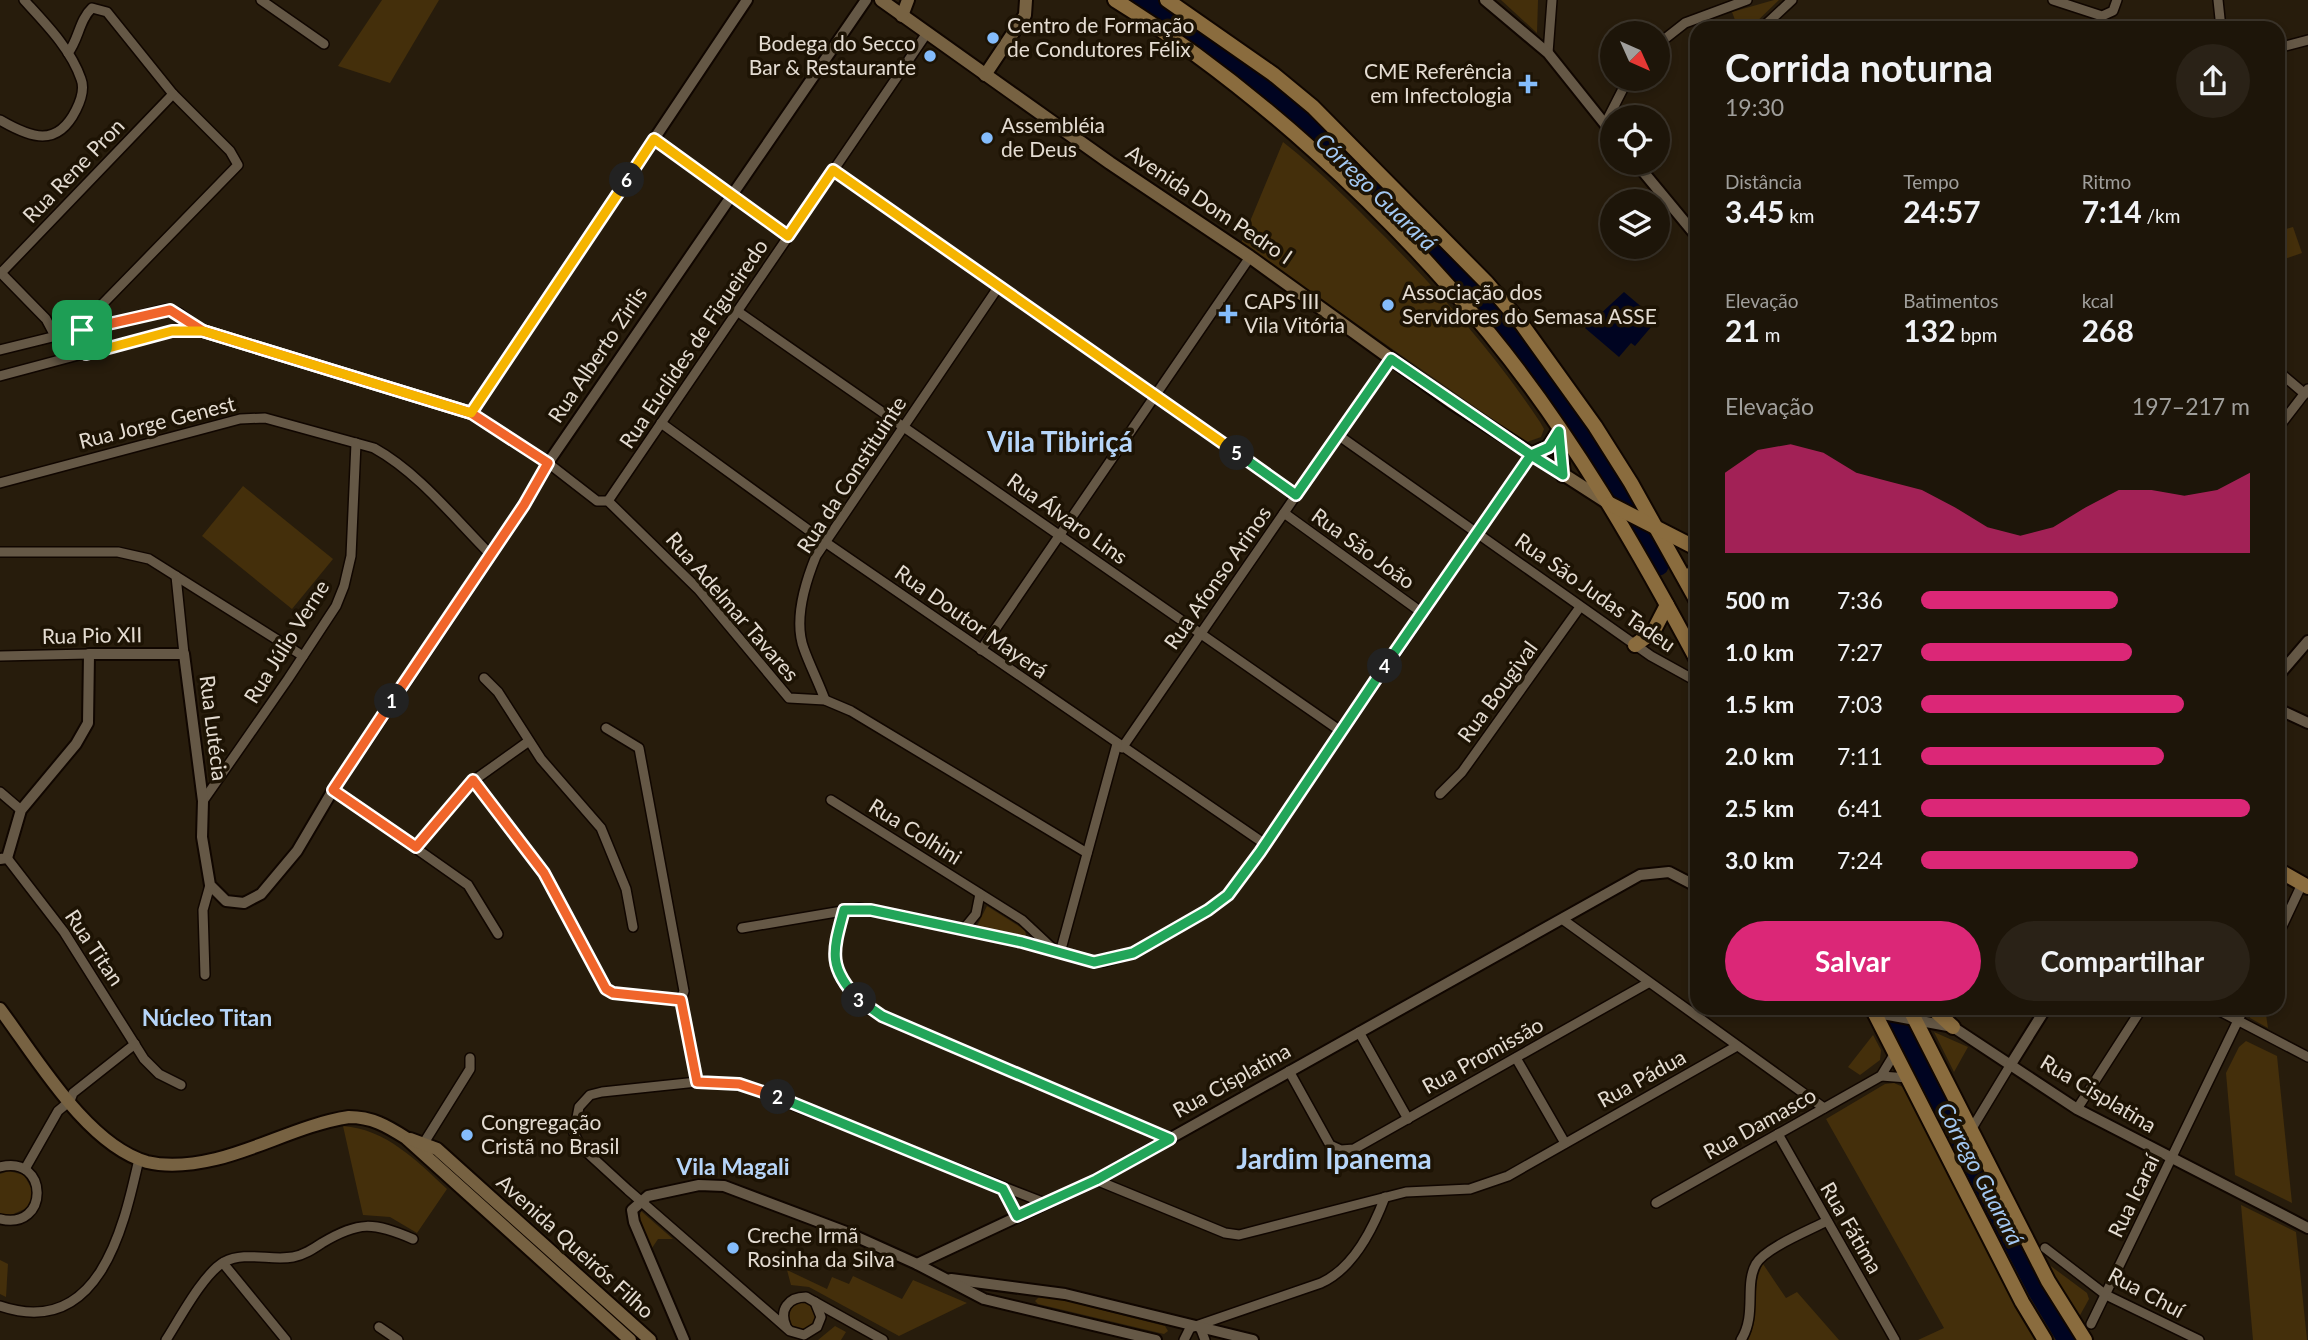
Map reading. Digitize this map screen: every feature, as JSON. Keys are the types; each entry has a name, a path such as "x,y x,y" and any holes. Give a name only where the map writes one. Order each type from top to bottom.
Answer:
{"main road":[{"name":"Avenida Dom Pedro I","path":"881,0 1531,455 1615,506 1690,545"},
{"path":"902,16 908,0"},
{"path":"985,75 1025,15 1026,0"},
{"path":"1115,0 1263,109 1362,197 1482,325 1615,506 1690,647"},
{"path":"1167,0 1273,74 1306,101 1455,249 1521,323 1567,386 1631,483 1690,587"},
{"path":"1531,455 1549,447 1559,431"},
{"path":"1559,431 1563,475"},
{"path":"1687,581 1690,577"},
{"path":"1635,645 1653,632 1667,605"},
{"path":"2285,874 2305,886"},
{"name":"Avenida Queirós Filho","path":"0,1009 70,1101 103,1136 139,1159 169,1164 215,1159 349,1117 368,1118 421,1147 438,1149 630,1340"},
{"path":"1876,1015 2022,1302 2045,1340"},
{"path":"1940,1015 1953,1027"},
{"path":"1909,1016 2048,1281 2085,1340"},
{"name":"Avenida Queirós Filho","path":"513,1226 650,1340"}],"street":[{"path":"0,120 31,135 44,137 62,129 71,120 83,90 68,53 24,0"},
{"path":"261,0 324,44"},
{"path":"471,413 747,0"},
{"name":"Rua Alberto Zirlis","path":"210,885 226,901 244,903 261,894 297,851 333,790 548,463 866,0"},
{"path":"1485,0 1548,53 1600,118"},
{"path":"1548,53 1552,0"},
{"path":"1690,21 1747,0"},
{"path":"1770,21 1792,0"},
{"path":"2053,0 2105,16 2113,11 2118,0"},
{"path":"2218,0 2220,21"},
{"path":"68,53 78,37 84,15 92,8 102,8 123,27 173,94 230,151 238,165 93,313 82,330 86,354"},
{"path":"1670,35 1690,21"},
{"name":"Rua Euclides de Figueiredo","path":"608,501 927,33"},
{"path":"2285,46 2308,40"},
{"name":"Rua Rene Pron","path":"0,272 173,94"},
{"path":"654,139 788,236"},
{"path":"833,170 1296,495"},
{"path":"1646,175 1690,228"},
{"path":"981,650 1250,257"},
{"path":"0,272 46,319 55,336"},
{"name":"Rua da Constituinte","path":"825,700 804,649 800,628 806,584 825,542 999,286"},
{"path":"0,351 170,310 203,331 471,413 548,463"},
{"path":"170,310 175,321 172,331"},
{"name":"Rua Álvaro Lins","path":"737,312 1342,732"},
{"path":"0,376 172,331 203,331"},
{"name":"Rua Afonso Arinos","path":"1057,952 1119,746 1201,634 1391,359"},
{"path":"2285,376 2306,391 2285,419"},
{"name":"Rua Jorge Genest","path":"0,483 248,417 265,418 356,443 388,456 412,475 490,554"},
{"name":"Rua Doutor Mayerá","path":"661,423 825,542 1265,844"},
{"name":"Rua São Judas Tadeu","path":"1338,435 1635,645 1690,677"},
{"name":"Rua Júlio Verne","path":"203,801 336,606 348,574 355,510 356,443"},
{"path":"742,928 844,910 871,910 1094,962 1133,953 1217,904 1235,887 1531,455"},
{"name":"Rua Adelmar Tavares","path":"548,463 597,501 608,501 689,580 789,698 825,700 851,711 1087,853"},
{"name":"Rua São João","path":"1284,513 1421,612"},
{"path":"0,552 118,552 149,559 303,656"},
{"name":"Rua Lutécia","path":"176,576 203,801 202,837 210,885"},
{"name":"Rua Bougival","path":"1440,794 1462,772 1580,607"},
{"path":"2285,668 2308,641"},
{"path":"3,858 21,810 76,744 88,723 89,654"},
{"name":"Rua Pio XII","path":"0,656 184,654"},
{"path":"484,678 498,692 561,785 601,828 626,889 633,927"},
{"path":"2285,712 2308,723"},
{"path":"606,728 639,748 684,991 681,1000 697,1082"},
{"path":"416,847 473,780 529,741"},
{"path":"473,780 544,873 606,989 613,993 681,1000"},
{"path":"333,790 468,885 498,934"},
{"path":"0,792 21,810"},
{"name":"Rua Colhini","path":"831,800 1022,920 1057,952"},
{"name":"Rua Titan","path":"3,858 64,932 144,1059 159,1074 181,1084"},
{"name":"Rua Cisplatina","path":"917,1264 1096,1180 1626,882 1651,872 1679,875 1690,882"},
{"path":"205,975 203,911 210,885"},
{"path":"2285,922 2305,886"},
{"path":"963,930 976,914 980,894"},
{"path":"844,910 834,953 835,967 854,996 870,1010 1170,1139"},
{"path":"1562,919 1690,1013"},
{"name":"Rua Promissão","path":"1289,1071 1332,1148 1354,1149 1648,983"},
{"path":"1693,1015 1824,1108"},
{"path":"1971,1130 2042,1015"},
{"path":"2077,1109 2137,1015"},
{"path":"2226,1015 2308,1057"},
{"name":"Rua Icaraí","path":"2091,1324 2240,1015"},
{"name":"Rua Cisplatina","path":"1909,1016 1953,1027 2077,1109 2308,1228"},
{"path":"1359,1032 1408,1119"},
{"path":"25,1169 58,1111 70,1101 73,1093 135,1044"},
{"name":"Rua Pádua","path":"1096,1180 1225,1233 1239,1236 1406,1192 1479,1187 1508,1176 1737,1046"},
{"name":"Rua Damasco","path":"1656,1203 1881,1076 1895,1053"},
{"path":"421,1147 470,1069 470,1058"},
{"path":"1516,1058 1565,1143"},
{"path":"1881,1076 1908,1078"},
{"path":"800,1340 639,1200 576,1140 573,1124 579,1107 590,1095 697,1082 724,1082 751,1087 1003,1189 1045,1203"},
{"name":"Rua Fátima","path":"1778,1134 1895,1340"},
{"path":"0,1306 19,1313 46,1314 73,1304 90,1290 102,1277 118,1247 139,1159"},
{"path":"0,1167 16,1166 25,1169 36,1184 36,1202 25,1217 17,1220 0,1219"},
{"path":"684,1340 634,1222 632,1210 639,1200 699,1185 724,1186 839,1229 917,1264 984,1299 1156,1340"},
{"path":"1003,1189 1017,1216"},
{"path":"1184,1340 1186,1331 1335,1275 1367,1237 1385,1197"},
{"path":"1741,1340 1749,1325 1756,1264 1765,1254 1827,1221"},
{"path":"166,1340 207,1280 223,1262 253,1256 294,1257 363,1225 387,1228 412,1239"},
{"name":"Rua Chuí","path":"2045,1248 2106,1295 2199,1340"},
{"path":"223,1262 286,1340"},
{"path":"943,1278 1065,1294 1253,1340"},
{"path":"765,1308 786,1306 797,1297 815,1302 883,1340"},
{"path":"815,1302 820,1311 820,1322"},
{"path":"786,1306 783,1319 789,1329 808,1337 820,1322 840,1317"},
{"path":"379,1327 398,1340"},
{"path":"1199,1327 1205,1340"}],"shaded area":[{"path":"382,0 439,0 390,83 338,66"},
{"path":"1501,0 1538,0 1537,33"},
{"path":"1779,0 1757,21 1735,21 1732,12"},
{"name":"Associação dos Servidores do Semasa ASSE","path":"1283,142 1348,200 1447,303 1523,397 1544,429 1541,437 1527,442 1515,435 1241,243"},
{"path":"2293,227 2302,253 2285,259 2285,229"},
{"path":"243,486 333,559 292,609 202,536"},
{"path":"987,906 1025,930 1026,936 976,928"},
{"path":"2251,1015 2266,1015 2268,1028 2250,1018"},
{"path":"1934,1032 1968,1047 1954,1072"},
{"path":"1873,1035 1881,1050 1880,1060 1860,1075 1848,1067"},
{"path":"2246,1041 2277,1056 2292,1203 2235,1175 2226,1073 2239,1047"},
{"path":"1894,1083 1903,1087 2012,1298 2037,1340 1918,1340 1944,1328 1826,1119 1885,1084"},
{"path":"343,1126 359,1128 387,1140 447,1189 417,1233 390,1217 363,1215"},
{"path":"9,1171 24,1175 34,1193 29,1207 9,1216 0,1213 0,1174"},
{"path":"2241,1205 2296,1232 2307,1340 2253,1340"},
{"path":"641,1211 673,1239 658,1239 652,1248 639,1219"},
{"path":"0,1260 8,1264 6,1297 0,1294"},
{"path":"2044,1261 2087,1293 2089,1299 2079,1317"},
{"path":"1763,1264 1786,1298 1797,1292 1839,1340 1748,1340 1754,1321 1757,1282"},
{"path":"787,1270 827,1289 832,1277 849,1284 853,1276 902,1299 913,1280 967,1303 899,1336 809,1287 791,1285"},
{"path":"1039,1297 1063,1300 1165,1326 1168,1331 1164,1334 1038,1304 1035,1301"},
{"path":"802,1302 812,1306 816,1316 812,1326 802,1330 792,1326 788,1316 792,1306"},
{"path":"835,1326 846,1332 841,1340 818,1340"}],"water":[{"path":"1624,292 1657,320 1635,346 1631,343 1619,357 1585,328"}],"waterway":[{"name":"Córrego Guarará","path":"1142,0 1222,56 1297,116 1369,181 1436,251 1498,324 1557,401 1610,482 1659,566"},
{"name":"Córrego Guarará","path":"1896,1015 2037,1290 2067,1340"}],"place":[{"name":"Centro de Formação de Condutores Félix","path":"993,38"},
{"name":"Bodega do Secco Bar & Restaurante","path":"930,56"},
{"name":"CME Referência em Infectologia","path":"1528,84"},
{"name":"Assembléia de Deus","path":"987,138"},
{"name":"Associação dos Servidores do Semasa ASSE","path":"1388,305"},
{"name":"CAPS III Vila Vitória","path":"1228,314"},
{"name":"Congregação Cristã no Brasil","path":"467,1135"},
{"name":"Creche Irmã Rosinha da Silva","path":"733,1248"}],"district":[{"name":"Vila Tibiriçá","path":"1060,442"},
{"name":"Núcleo Titan","path":"207,1018"},
{"name":"Jardim Ipanema","path":"1334,1159"},
{"name":"Vila Magali","path":"733,1167"}],"route":[{"path":"82,330 81,339 86,354 172,331 203,331 471,413 654,139 788,236 833,170 1296,495 1391,359 1531,455 1549,447 1559,431 1563,475 1531,455 1421,612 1260,852 1228,895 1208,910 1133,953 1104,962 1094,962 1022,942 871,910 844,910 833,961 838,974 854,996 870,1010 1170,1139 1096,1180 1017,1216 1003,1189 751,1087 724,1082 697,1082 681,1000 653,999 613,993 606,989 544,873 508,830 473,780 416,847 333,790 524,505 548,463 471,413 300,360 203,331 179,313 170,310 82,330"}]}
